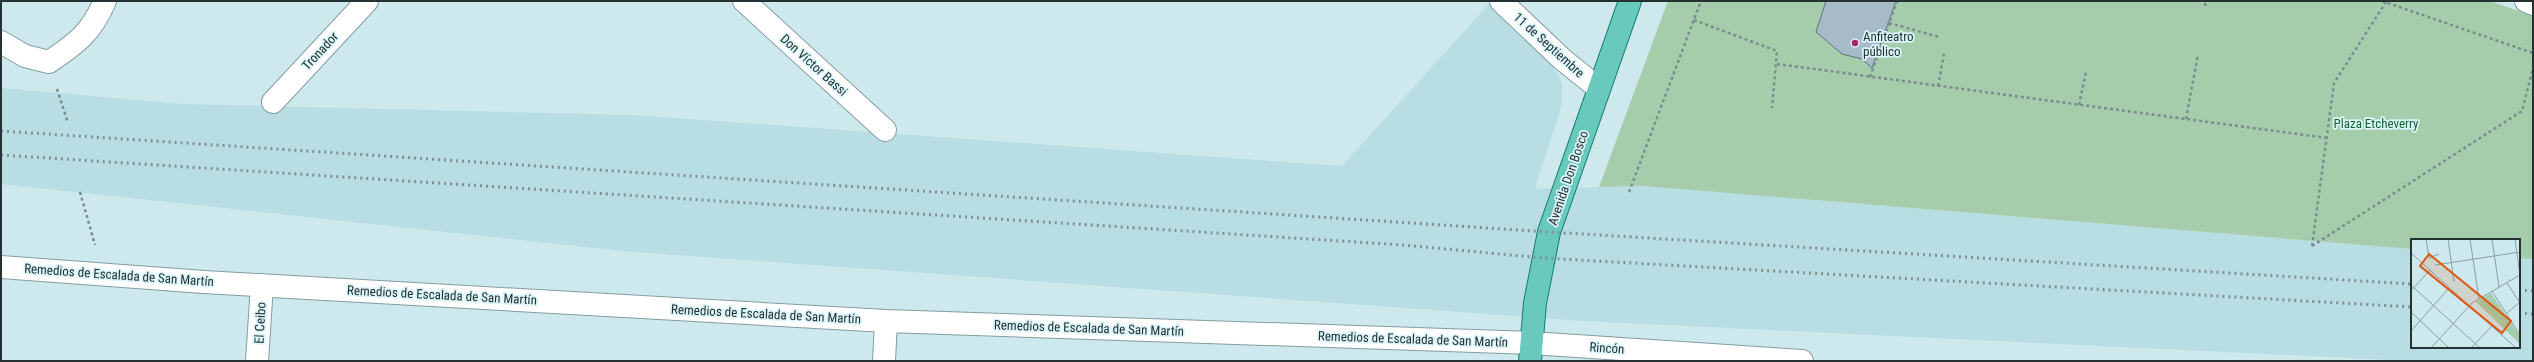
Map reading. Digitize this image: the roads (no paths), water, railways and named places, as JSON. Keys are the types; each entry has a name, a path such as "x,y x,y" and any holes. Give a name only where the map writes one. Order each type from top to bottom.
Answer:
{"main road":[{"name":"Avenida Don Bosco","path":"1531,352 1535,303 1548,238 1598,88 1630,1"}],"street":[{"path":"1,42 25,56 48,62 77,43 97,19 105,1"},
{"name":"Tronador","path":"273,102 367,1"},
{"name":"Don Víctor Bassi","path":"744,1 885,130"},
{"name":"11 de Septiembre","path":"1501,1 1562,59 1598,88"},
{"path":"2526,1 2533,4"},
{"name":"Remedios de Escalada de San Martín","path":"1,267 262,285 886,320 1531,352"},
{"name":"El Ceibo","path":"257,361 262,285"},
{"path":"884,361 886,320"},
{"name":"Rincón","path":"1531,352 1802,361"}],"railway":[{"path":"1,131 1549,232 2411,284"},
{"path":"1,155 1403,245 1543,258 2411,307"},
{"path":"2520,290 2533,291"},
{"path":"2520,313 2533,314"}],"place":[{"name":"Anfiteatro público","path":"1855,43"}],"park label":[{"name":"Plaza Etcheverry","path":"2376,123"}]}
